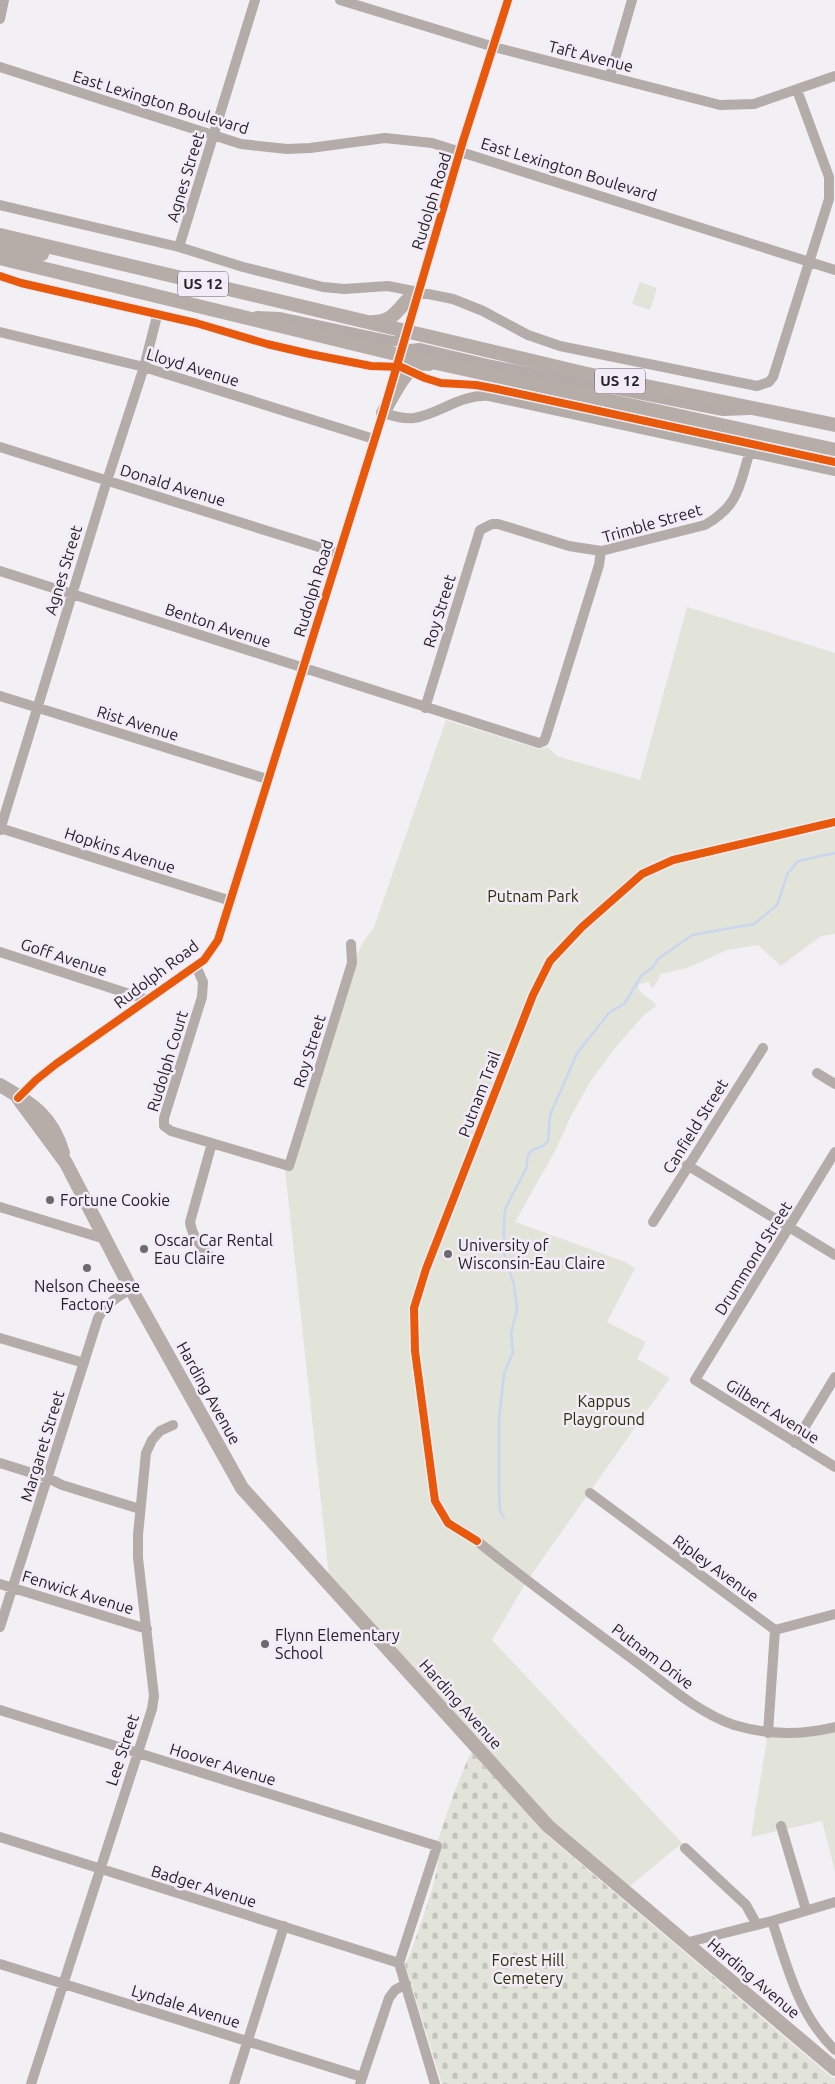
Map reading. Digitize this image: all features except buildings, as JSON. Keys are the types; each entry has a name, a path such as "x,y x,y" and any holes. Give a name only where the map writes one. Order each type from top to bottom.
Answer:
{"main road":[{"name":"US 12","path":"0,235 583,373 835,425"},
{"path":"0,247 30,251 165,284 201,284"},
{"name":"US 12","path":"0,258 400,355 835,450"},
{"path":"362,322 378,322 390,319 408,299 418,292"},
{"path":"383,413 398,386 417,364 442,364"},
{"name":"Harding Avenue","path":"0,1085 18,1098 66,1163 131,1289 242,1488 548,1826 835,2069"}],"street":[{"path":"0,19 4,0"},
{"name":"Agnes Street","path":"179,247 255,0"},
{"name":"Taft Avenue","path":"340,0 494,47 720,105 754,104 835,76"},
{"name":"Rudolph Road","path":"18,1098 51,1067 196,966 209,954 218,940 383,413 460,151 508,0"},
{"path":"610,76 632,0"},
{"name":"East Lexington Boulevard","path":"0,67 241,144 287,149 310,148 385,138 416,140 460,151 835,270"},
{"path":"0,205 179,247 243,267 323,287 350,289 388,286 418,292 468,304 528,335 560,346 749,386 764,385 773,377 808,262 832,198 829,177 797,90"},
{"path":"229,314 279,317 392,341 397,341 406,332"},
{"name":"Agnes Street","path":"0,829 107,480 144,367 156,320"},
{"name":"Lloyd Avenue","path":"0,332 144,367 374,439"},
{"path":"400,355 409,349 420,348 492,365 723,411 734,412 758,409"},
{"path":"383,413 402,418 414,418 464,399 489,396 749,454 835,471"},
{"name":"Donald Avenue","path":"0,447 338,553"},
{"name":"Trimble Street","path":"542,743 546,736 599,565 601,551 705,525 714,520 728,510 735,499 749,454"},
{"name":"Roy Street","path":"425,708 478,535 485,526 498,524 569,546 601,551"},
{"name":"Benton Avenue","path":"0,571 425,708 536,743 542,743"},
{"name":"Rist Avenue","path":"0,696 267,780"},
{"name":"Hopkins Avenue","path":"0,829 231,901"},
{"name":"Roy Street","path":"289,1166 352,963 351,944"},
{"name":"Goff Avenue","path":"0,952 148,1000"},
{"name":"Rudolph Court","path":"196,966 202,974 202,997 164,1118 164,1126 172,1131 289,1166"},
{"name":"Canfield Street","path":"653,1222 762,1048"},
{"path":"817,1073 835,1084"},
{"path":"211,1258 196,1241 191,1231 190,1222 212,1143"},
{"name":"Drummond Street","path":"695,1380 835,1152"},
{"path":"687,1165 835,1255"},
{"path":"0,1207 106,1239"},
{"name":"Margaret Street","path":"0,1626 98,1318 114,1298 131,1289"},
{"path":"0,1338 84,1363"},
{"path":"795,1443 835,1377"},
{"name":"Gilbert Avenue","path":"695,1380 835,1467"},
{"name":"Lee Street","path":"31,2084 152,1708 154,1696 138,1558 140,1509 146,1453 152,1440 160,1431 173,1425"},
{"path":"0,1463 48,1478 62,1485 140,1509"},
{"name":"Ripley Avenue","path":"590,1494 775,1630"},
{"name":"Putnam Drive","path":"478,1541 527,1581 700,1710 733,1724 768,1733 816,1731 835,1726"},
{"name":"Fenwick Avenue","path":"0,1584 147,1629"},
{"path":"768,1733 775,1630 835,1614"},
{"name":"Hoover Avenue","path":"0,1710 436,1846 399,1963"},
{"path":"781,1826 806,1910"},
{"name":"Badger Avenue","path":"0,1837 399,1963"},
{"path":"685,1848 746,1905 757,1925"},
{"path":"685,1943 772,1921 835,1902"},
{"path":"772,1921 801,2004 814,2027 835,2050"},
{"path":"234,2084 284,1926"},
{"path":"399,1963 435,2084"},
{"name":"Lyndale Avenue","path":"0,1964 248,2040 361,2081"},
{"path":"361,2081 389,1998 395,1990 406,1984"}],"green space":[{"path":"640,282 657,288 650,310 632,304"},
{"name":"Putnam Park","path":"687,607 835,653 835,934 821,936 781,966 758,945 727,950 690,967 661,974 654,987 651,988 649,982 640,984 638,987 640,990 656,1006 644,1015 615,1048 590,1082 571,1116 555,1151 515,1222 623,1261 635,1268 607,1322 646,1342 637,1359 670,1378 527,1581 492,1640 682,1843 624,1891 548,1826 330,1585 285,1169 352,963 374,927 446,720 539,749 548,747 557,756 640,780"},
{"path":"835,1727 835,1871 822,1821 751,1837 768,1733"},
{"name":"Forest Hill Cemetery","path":"471,1752 549,1837 835,2080 835,2084 442,2084 405,1964 410,1955 434,1882 437,1867 437,1843 455,1790"}],"waterway":[{"path":"504,1518 500,1511 499,1492 499,1419 504,1374 513,1352 511,1333 517,1310 514,1285 504,1253 504,1218 506,1207 526,1169 528,1155 532,1150 543,1146 548,1141 550,1115 577,1053 609,1013 625,1003 641,976 653,967 658,959 692,935 754,924 777,905 788,873 798,861 835,853"}],"cycle path":[{"path":"18,1098 56,1064 204,960 218,940 383,413 463,141 508,0"},
{"path":"0,276 21,283 196,323 267,344 310,354 371,366 401,367 441,383 476,385 497,389 835,462"},
{"name":"Putnam Trail","path":"477,1541 448,1523 435,1501 415,1351 414,1308 426,1269 533,995 550,961 582,927 642,874 673,860 835,822"}],"place":[{"name":"Fortune Cookie","path":"50,1200"},
{"name":"Oscar Car Rental Eau Claire","path":"144,1249"},
{"name":"University of Wisconsin-Eau Claire","path":"448,1254"},
{"name":"Nelson Cheese Factory","path":"87,1268"},
{"name":"Flynn Elementary School","path":"265,1644"}],"park label":[{"name":"Kappus Playground","path":"604,1410"}]}
